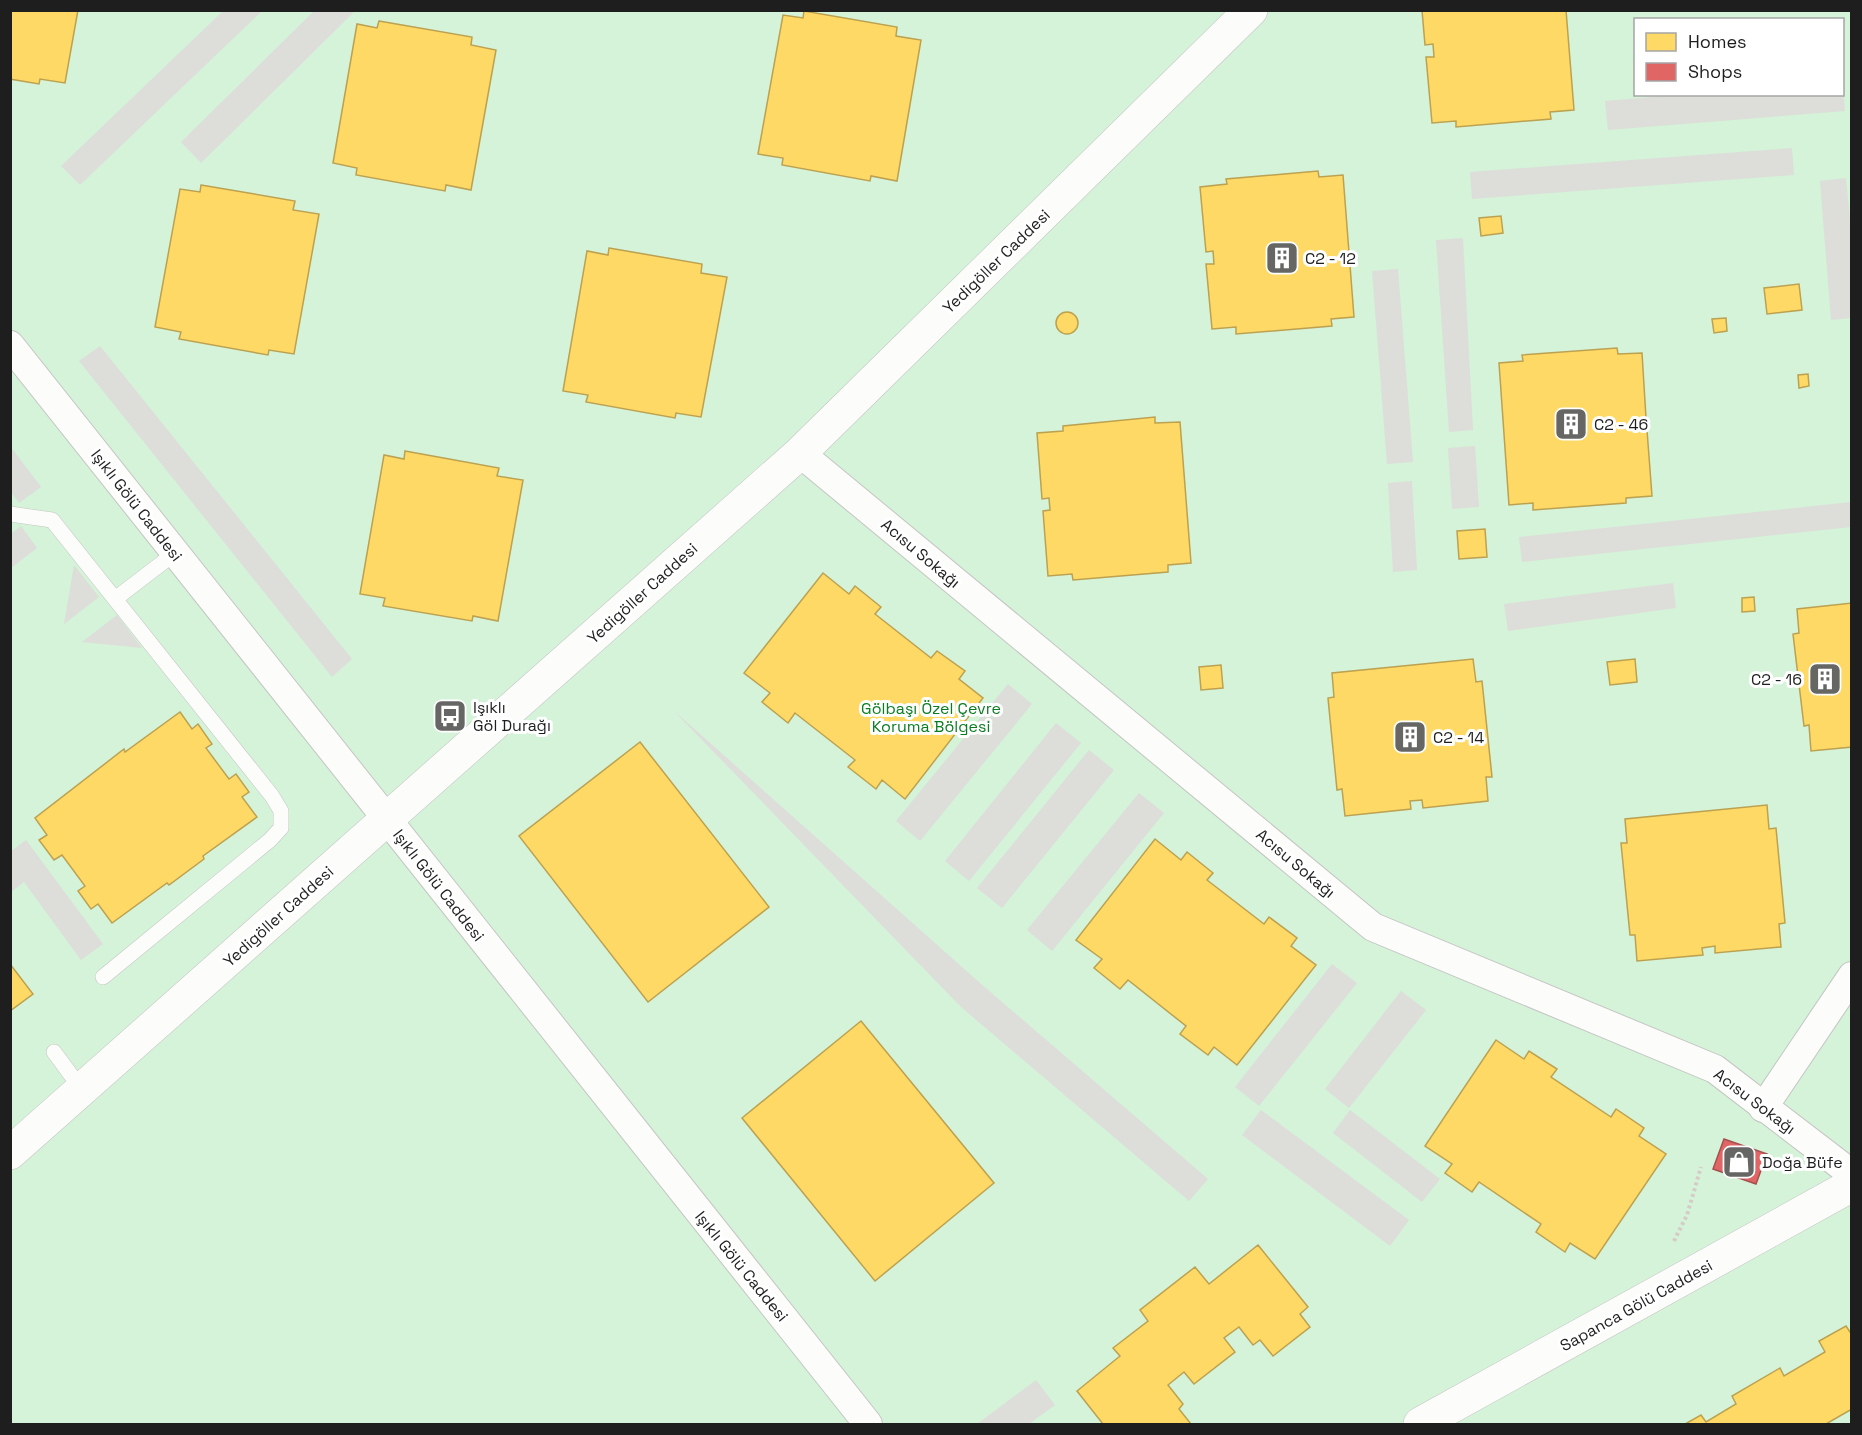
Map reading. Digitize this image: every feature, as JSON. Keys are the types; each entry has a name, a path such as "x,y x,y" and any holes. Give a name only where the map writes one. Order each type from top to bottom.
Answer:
{"street":[{"name":"Yedigöller Caddesi","path":"10,1153 800,453 1251,10"},
{"name":"Işıklı Gölü Caddesi","path":"10,345 868,1425"},
{"name":"Acısu Sokağı","path":"800,453 1373,927 1715,1069 1851,1174"},
{"path":"1763,1108 1851,976"},
{"name":"Sapanca Gölü Caddesi","path":"1420,1425 1851,1185"}],"lane":[{"path":"10,514 52,520 272,796 281,811 280,828 270,840 103,977"},
{"path":"115,599 175,553"},
{"path":"54,1052 82,1090"}],"path":[{"path":"1671,1247 1687,1215 1701,1167"}],"green space":[{"name":"Gölbaşı Özel Çevre Koruma Bölgesi","path":"10,11 1851,11 1851,1424 11,1424"}],"shaded area":[{"path":"223,11 262,11 80,185 61,166"},
{"path":"314,11 355,11 201,163 181,142"},
{"path":"1662,96 1844,96 1845,111 1608,130 1605,101"},
{"path":"1792,148 1794,175 1472,199 1470,172"},
{"path":"1846,178 1852,241 1851,318 1831,320 1820,181"},
{"path":"1463,238 1473,430 1449,432 1436,240"},
{"path":"1398,269 1413,462 1387,464 1372,271"},
{"path":"100,346 352,659 332,677 79,361"},
{"path":"10,446 41,487 19,503 11,492"},
{"path":"1475,446 1479,507 1452,509 1448,448"},
{"path":"1412,481 1417,570 1393,572 1388,483"},
{"path":"1851,502 1851,527 1522,562 1519,537"},
{"path":"21,526 37,548 11,568 11,534"},
{"path":"74,565 99,597 64,624"},
{"path":"1673,583 1676,608 1508,631 1504,604"},
{"path":"117,615 142,648 82,642"},
{"path":"1008,684 1032,704 920,841 896,821"},
{"path":"673,710 980,983 1208,1179 1189,1201 961,1007"},
{"path":"1056,723 1081,743 969,881 945,861"},
{"path":"1089,750 1114,770 1002,908 977,888"},
{"path":"1139,793 1164,813 1052,951 1027,930"},
{"path":"26,840 103,944 81,960 24,882 11,892 11,851"},
{"path":"1332,964 1357,983 1259,1106 1235,1087"},
{"path":"1401,991 1426,1010 1349,1108 1325,1089"},
{"path":"1261,1110 1409,1220 1390,1246 1242,1135"},
{"path":"1350,1110 1440,1179 1422,1202 1333,1133"},
{"path":"1036,1380 1055,1405 1029,1424 977,1424"}],"building: Homes":[{"path":"10,10 78,10 65,83 40,79 39,84 10,79"},
{"path":"1422,10 1566,10 1574,110 1550,112 1551,119 1456,127 1456,121 1432,123 1426,57 1434,57 1433,44 1425,45"},
{"path":"804,11 897,27 896,36 921,40 897,181 871,176 870,181 782,165 783,158 758,154 783,15 803,18"},
{"path":"379,21 472,37 471,45 496,50 471,190 446,185 445,191 356,175 357,168 333,163 357,24 377,28"},
{"name":"C2 - 12","path":"1318,171 1319,177 1343,175 1354,317 1331,319 1332,326 1236,334 1236,327 1212,329 1206,264 1214,264 1213,251 1206,252 1200,187 1227,184 1226,179"},
{"path":"201,185 295,201 293,210 319,214 294,354 269,350 268,355 179,339 181,332 155,327 180,189 200,192"},
{"path":"1501,216 1503,233 1481,236 1479,218"},
{"path":"609,248 702,264 701,273 727,277 701,417 676,413 675,418 586,402 588,395 563,391 587,251 608,255"},
{"path":"1799,284 1802,310 1767,314 1764,288"},
{"path":"1067,312 1077,319 1078,323 1071,333 1067,334 1057,327 1056,323 1063,313"},
{"path":"1726,318 1727,331 1714,333 1712,319"},
{"name":"C2 - 46","path":"1617,348 1618,354 1642,353 1646,418 1639,418 1640,431 1647,430 1652,496 1626,498 1626,503 1533,510 1533,503 1509,505 1499,363 1523,361 1522,355"},
{"path":"1808,374 1809,386 1799,388 1798,375"},
{"path":"1155,417 1155,423 1180,422 1191,563 1168,565 1168,572 1073,580 1072,574 1048,576 1043,511 1050,510 1049,498 1042,499 1037,433 1063,431 1063,426"},
{"path":"405,451 499,468 497,476 523,480 498,621 473,616 472,621 383,606 385,598 360,594 384,455 404,459"},
{"path":"1485,529 1487,557 1459,559 1457,531"},
{"path":"823,573 849,594 855,586 881,607 875,614 931,658 937,651 965,671 959,679 983,698 905,799 882,780 876,789 848,767 855,760 795,713 788,723 762,702 770,693 744,673"},
{"path":"1754,597 1755,611 1742,612 1742,598"},
{"name":"C2 - 16","path":"1852,603 1852,747 1811,751 1809,725 1804,726 1793,634 1799,633 1797,609"},
{"name":"C2 - 14","path":"1473,659 1476,682 1482,681 1492,777 1486,777 1488,801 1423,808 1422,800 1410,801 1411,809 1345,816 1342,789 1337,790 1328,698 1334,697 1332,673"},
{"path":"1635,659 1637,682 1610,685 1607,662"},
{"path":"1221,665 1223,688 1201,690 1199,667"},
{"path":"180,712 192,729 198,724 212,744 206,748 229,779 236,774 249,792 242,797 257,817 203,856 204,859 169,885 167,883 112,923 98,904 91,909 78,891 85,886 62,855 54,860 39,840 47,835 35,818 124,749 125,752"},
{"path":"640,742 769,907 648,1002 519,836"},
{"path":"1767,805 1769,829 1776,828 1785,923 1779,924 1781,947 1715,953 1715,946 1702,948 1703,955 1637,961 1635,935 1630,935 1621,843 1627,843 1625,819"},
{"path":"1155,839 1181,860 1187,852 1213,873 1207,880 1264,924 1269,917 1297,938 1291,946 1316,965 1237,1065 1214,1047 1208,1055 1180,1034 1186,1026 1128,980 1120,989 1094,968 1102,959 1076,940"},
{"path":"10,964 33,994 10,1011"},
{"path":"861,1021 994,1183 875,1281 742,1118"},
{"path":"1496,1040 1524,1059 1529,1051 1557,1069 1551,1077 1611,1117 1616,1109 1644,1128 1639,1136 1666,1154 1595,1259 1570,1243 1565,1252 1536,1232 1541,1224 1479,1182 1472,1192 1445,1173 1452,1164 1425,1146"},
{"path":"1258,1245 1308,1307 1300,1314 1310,1327 1273,1356 1260,1340 1253,1345 1239,1327 1224,1338 1235,1352 1194,1384 1184,1372 1168,1385 1183,1404 1179,1409 1191,1424 1103,1424 1077,1391 1120,1356 1113,1348 1148,1321 1140,1310 1195,1267 1209,1284"},
{"path":"1846,1326 1852,1335 1852,1409 1826,1424 1685,1424 1701,1415 1706,1422 1736,1404 1732,1396 1780,1368 1784,1376 1825,1352 1819,1341"}],"building: Shops":[{"path":"1724,1139 1767,1154 1756,1184 1713,1169"}],"place":[{"name":"C2 - 12","path":"1282,258"},
{"name":"C2 - 46","path":"1571,424"},
{"name":"C2 - 16","path":"1825,679"},
{"name":"Işıklı Göl Durağı","path":"450,716"},
{"name":"C2 - 14","path":"1410,737"},
{"name":"Doğa Büfe","path":"1739,1162"}]}
